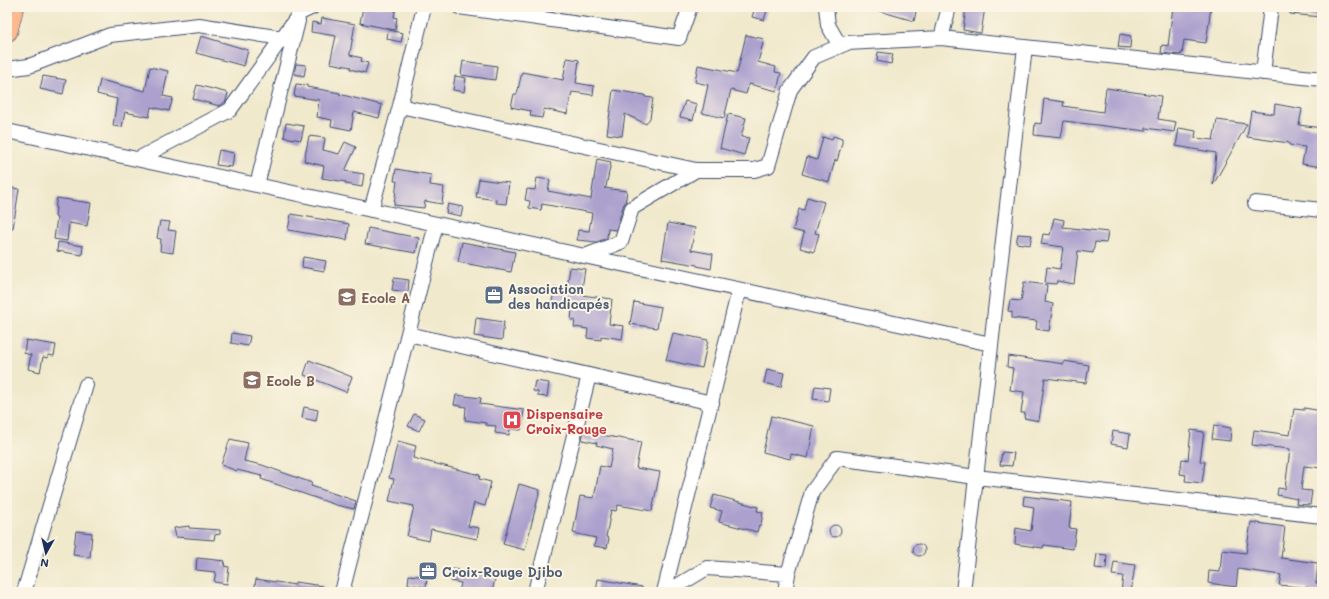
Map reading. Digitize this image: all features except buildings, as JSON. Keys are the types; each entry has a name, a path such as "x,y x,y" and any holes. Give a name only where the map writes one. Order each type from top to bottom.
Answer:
{"main road":[{"path":"7,31 13,7"}],"street":[{"path":"372,210 400,106 424,7"},
{"path":"459,7 679,38 690,7"},
{"path":"826,7 828,25 840,46"},
{"path":"941,38 949,7"},
{"path":"1263,72 1271,7"},
{"path":"138,159 230,110 305,9"},
{"path":"257,185 305,9"},
{"path":"7,69 29,66 110,36 199,25 282,38"},
{"path":"400,106 696,170 754,170 768,166 790,90 814,58 847,43 941,38 1322,79"},
{"path":"963,592 1025,47"},
{"path":"7,131 991,344"},
{"path":"585,256 621,242 632,208 696,170"},
{"path":"1255,203 1322,210"},
{"path":"342,592 436,224"},
{"path":"666,592 739,290"},
{"path":"408,334 712,403"},
{"path":"535,592 589,375"},
{"path":"24,592 86,385"},
{"path":"785,592 788,574 812,492 837,458 976,477 1322,516"},
{"path":"666,592 706,568 788,574"}],"place":[{"name":"Association des handicapés","path":"494,295"},
{"name":"Ecole A","path":"347,297"},
{"name":"Ecole B","path":"252,380"},
{"name":"Dispensaire Croix-Rouge","path":"512,420"},
{"name":"Croix-Rouge Djibo","path":"428,571"}]}
